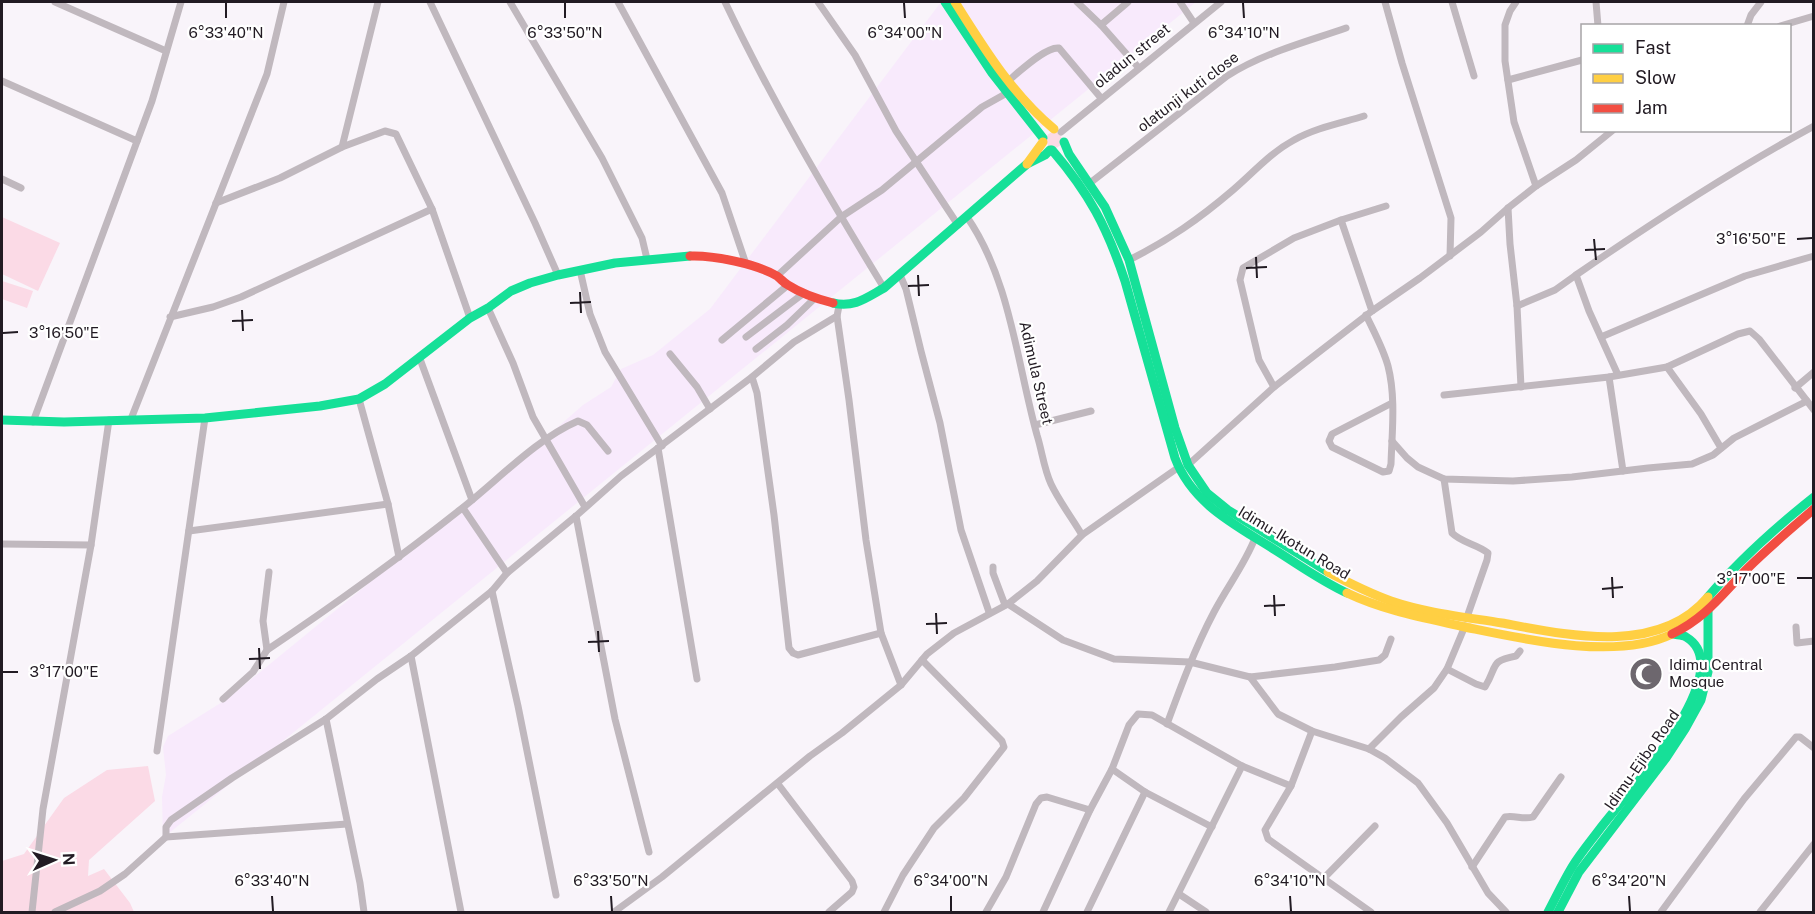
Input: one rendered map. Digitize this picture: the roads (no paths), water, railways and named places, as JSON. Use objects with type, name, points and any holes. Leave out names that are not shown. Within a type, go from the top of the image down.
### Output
[{"type":"main road","points":[[945,2],[1007,93],[1051,150]]},
{"type":"main road","points":[[954,2],[1008,81],[1024,101],[1058,130],[1064,142],[1059,149],[1051,150],[1027,164]]},
{"type":"main road","points":[[2,420],[33,422],[204,418],[320,406],[359,399],[386,384],[470,318],[511,291],[558,275],[647,259],[697,256],[746,264],[777,276],[788,285],[838,311],[884,288],[900,275],[1027,164],[1048,130],[1058,130]]},
{"type":"main road","name":"Idimu-Ikotun Road","points":[[1064,142],[1069,154],[1109,215],[1129,260],[1184,466],[1207,493],[1228,510],[1324,570],[1355,586],[1391,601],[1527,638],[1596,647],[1624,646],[1673,634],[1690,625],[1708,610],[1776,540],[1813,511]]},
{"type":"main road","name":"Idimu-Ikotun Road","points":[[1051,150],[1062,161],[1096,210],[1119,260],[1149,372],[1184,466],[1201,499],[1223,518],[1352,596],[1403,614],[1562,634],[1595,637],[1650,632],[1678,623],[1702,605],[1732,569],[1814,496]]},
{"type":"main road","name":"Idimu-Ejibo Road","points":[[1558,912],[1579,872],[1666,758],[1701,700],[1708,672],[1708,610]]},
{"type":"main road","name":"Idimu-Ejibo Road","points":[[1548,912],[1572,867],[1600,828],[1661,753],[1693,699],[1701,670],[1698,649],[1686,637],[1673,634]]},
{"type":"street","points":[[55,2],[166,51]]},
{"type":"street","points":[[33,422],[152,102],[180,2]]},
{"type":"street","points":[[131,419],[267,74],[284,2]]},
{"type":"street","points":[[342,147],[378,2]]},
{"type":"street","points":[[430,2],[558,275]]},
{"type":"street","points":[[510,2],[602,158],[642,238],[647,259]]},
{"type":"street","points":[[618,2],[722,193],[746,264]]},
{"type":"street","points":[[725,2],[786,122],[884,288]]},
{"type":"street","points":[[818,2],[855,55],[886,114],[958,225]]},
{"type":"street","points":[[1077,2],[1138,67]]},
{"type":"street","points":[[1101,25],[1128,2]]},
{"type":"street","points":[[1180,2],[1194,23]]},
{"type":"street","name":"oladun street","points":[[1058,130],[1221,2]]},
{"type":"street","points":[[1385,2],[1451,218],[1450,256]]},
{"type":"street","points":[[1452,2],[1474,76]]},
{"type":"street","points":[[1516,2],[1505,25],[1505,62],[1514,122],[1536,186]]},
{"type":"street","points":[[1596,2],[1598,24]]},
{"type":"street","points":[[1748,24],[1751,15],[1761,2]]},
{"type":"street","points":[[1787,24],[1814,16]]},
{"type":"street","name":"olatunji kuti close","points":[[1090,183],[1227,76],[1257,59],[1346,28]]},
{"type":"street","points":[[1008,81],[1056,47],[1101,98]]},
{"type":"street","points":[[1508,80],[1581,60]]},
{"type":"street","points":[[2,81],[137,141]]},
{"type":"street","points":[[777,276],[841,217],[882,190],[982,107],[1007,93]]},
{"type":"street","points":[[1129,260],[1191,224],[1245,180],[1269,157],[1294,140],[1364,116]]},
{"type":"street","points":[[1517,306],[1555,290],[1672,210],[1814,126]]},
{"type":"street","points":[[216,203],[280,178],[342,147],[385,131],[396,134],[432,209],[470,318]]},
{"type":"street","points":[[614,912],[662,877],[901,685],[927,654],[954,633],[1007,604],[1037,581],[1082,535],[1184,466],[1274,387],[1369,313],[1450,256],[1536,186],[1576,160],[1611,132]]},
{"type":"street","points":[[2,179],[21,188]]},
{"type":"street","points":[[1274,387],[1259,360],[1240,280],[1243,268],[1294,238],[1386,206]]},
{"type":"street","points":[[1508,208],[1517,306],[1521,387]]},
{"type":"street","points":[[170,317],[213,307],[241,297],[432,209]]},
{"type":"street","name":"Adimula Street","points":[[967,217],[981,236],[992,262],[1009,318],[1051,483],[1082,535]]},
{"type":"street","points":[[1341,220],[1388,367],[1392,403],[1389,471],[1383,472],[1332,447],[1329,441],[1332,434],[1392,403]]},
{"type":"street","points":[[1601,337],[1745,276],[1814,256]]},
{"type":"street","points":[[580,270],[590,314],[605,352],[660,447],[697,679]]},
{"type":"street","points":[[900,275],[906,289],[940,423],[961,530],[989,612]]},
{"type":"street","points":[[1576,275],[1618,375]]},
{"type":"street","points":[[722,340],[788,285]]},
{"type":"street","points":[[746,337],[804,293]]},
{"type":"street","points":[[756,349],[815,298]]},
{"type":"street","points":[[488,308],[513,363],[533,417],[585,507]]},
{"type":"street","points":[[166,837],[166,827],[171,820],[232,778],[326,719],[411,656],[492,591],[507,573],[621,476],[752,378],[794,342],[838,311],[866,540],[881,633],[901,685]]},
{"type":"street","points":[[1444,395],[1608,377],[1667,367],[1749,331],[1759,339],[1814,410]]},
{"type":"street","points":[[670,354],[697,387],[711,409]]},
{"type":"street","points":[[420,359],[472,500]]},
{"type":"street","points":[[1667,367],[1701,414],[1721,448]]},
{"type":"street","points":[[1795,388],[1814,372]]},
{"type":"street","points":[[1608,377],[1623,471]]},
{"type":"street","points":[[752,378],[757,393],[768,470],[789,648],[798,655],[881,633]]},
{"type":"street","points":[[359,399],[388,504],[399,557]]},
{"type":"street","points":[[1392,441],[1418,467],[1444,479],[1513,481],[1572,477],[1692,465],[1713,455],[1734,438],[1807,401]]},
{"type":"street","points":[[1035,425],[1091,411]]},
{"type":"street","points":[[157,751],[204,418]]},
{"type":"street","points":[[32,912],[44,808],[91,545],[109,420]]},
{"type":"street","points":[[223,699],[253,672],[267,650],[336,604],[399,557],[545,440],[578,421],[587,425],[608,451]]},
{"type":"street","points":[[1369,749],[1434,688],[1447,669],[1487,560],[1488,553],[1483,549],[1457,539],[1452,533],[1444,479]]},
{"type":"street","points":[[189,531],[388,504]]},
{"type":"street","points":[[463,508],[507,573]]},
{"type":"street","points":[[576,516],[615,719],[649,852]]},
{"type":"street","points":[[1167,724],[1190,662],[1214,611],[1255,538]]},
{"type":"street","points":[[2,547],[91,545]]},
{"type":"street","points":[[993,567],[993,573],[1007,604],[1063,640],[1114,659],[1190,662],[1250,677],[1379,660],[1385,655],[1391,639]]},
{"type":"street","points":[[267,650],[263,621],[269,572]]},
{"type":"street","points":[[492,591],[556,895]]},
{"type":"street","points":[[1796,627],[1797,643],[1814,641]]},
{"type":"street","points":[[1447,669],[1485,687],[1497,662],[1502,658],[1516,656],[1520,651]]},
{"type":"street","points":[[411,656],[461,912]]},
{"type":"street","points":[[884,912],[903,875],[934,828],[964,798],[1004,747],[1002,741],[922,660]]},
{"type":"street","points":[[1250,677],[1278,714],[1312,731],[1369,749],[1418,783],[1447,823],[1488,893],[1506,912]]},
{"type":"street","points":[[1043,912],[1090,810],[1112,769],[1129,725],[1138,714],[1152,715],[1242,766],[1291,786]]},
{"type":"street","points":[[326,719],[346,824],[360,882],[364,912]]},
{"type":"street","points":[[1312,731],[1291,786],[1265,830],[1266,835],[1268,839],[1371,912]]},
{"type":"street","points":[[1661,912],[1744,799],[1796,737],[1800,737],[1814,748]]},
{"type":"street","points":[[1169,912],[1242,766]]},
{"type":"street","points":[[1112,769],[1145,792],[1212,827]]},
{"type":"street","points":[[1472,867],[1505,817],[1526,819],[1533,817],[1562,777]]},
{"type":"street","points":[[778,784],[852,881],[854,887],[852,892],[829,912]]},
{"type":"street","points":[[1087,912],[1145,792]]},
{"type":"street","points":[[986,912],[1006,877],[1036,804],[1041,798],[1047,797],[1090,810]]},
{"type":"street","points":[[55,912],[100,891],[125,874],[166,837],[346,824]]},
{"type":"street","points":[[1324,878],[1375,826]]},
{"type":"street","points":[[1760,912],[1814,844]]},
{"type":"street","points":[[1179,894],[1206,912]]},
{"type":"place","name":"Idimu Central Mosque","points":[[1646,674]]}]
